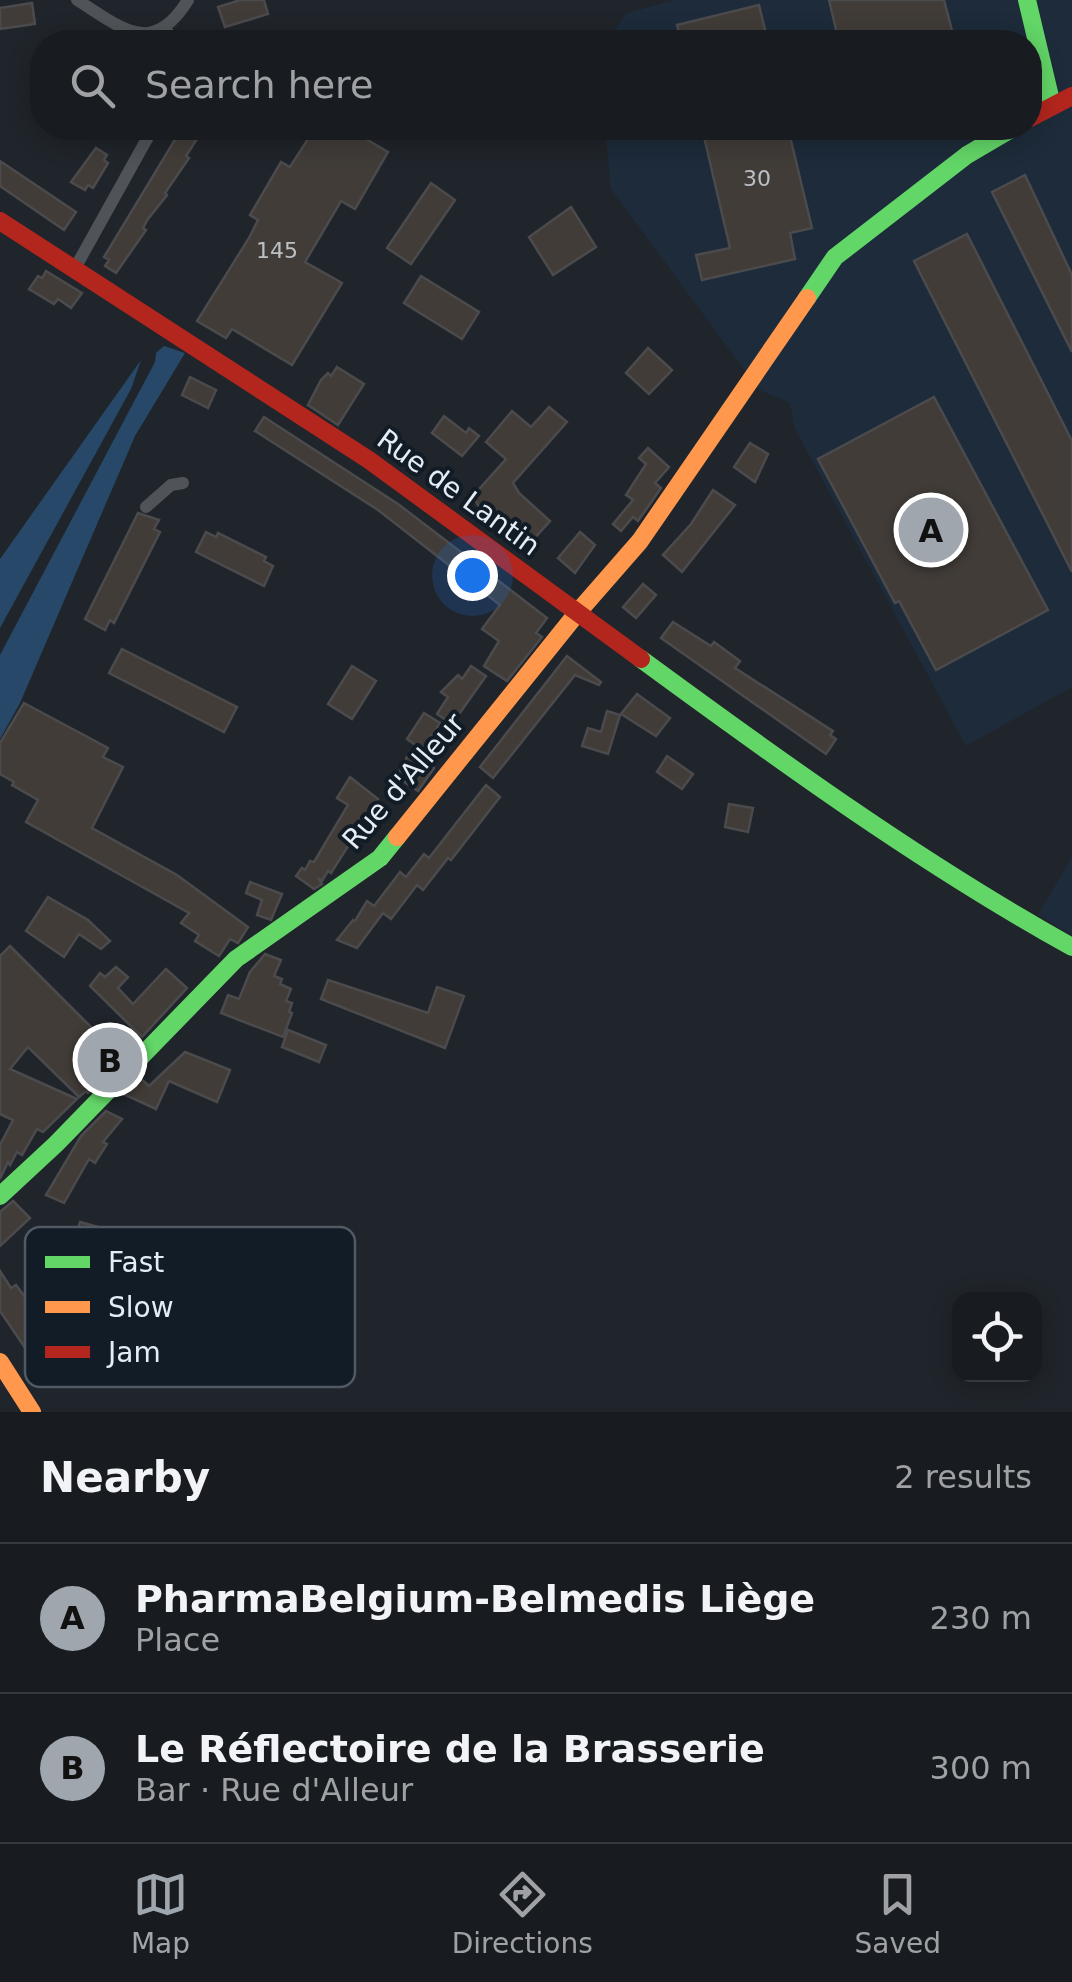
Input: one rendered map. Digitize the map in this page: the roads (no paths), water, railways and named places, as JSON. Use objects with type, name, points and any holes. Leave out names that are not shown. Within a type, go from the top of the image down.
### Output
[{"type":"street","points":[[77,0],[125,30]]},
{"type":"street","points":[[159,30],[177,18],[188,0]]},
{"type":"street","points":[[1027,0],[1034,30]]},
{"type":"street","points":[[1042,62],[1052,104]]},
{"type":"street","points":[[1042,110],[1072,96]]},
{"type":"street","points":[[74,270],[146,140]]},
{"type":"street","name":"Rue d'Alleur","points":[[0,1196],[236,959],[380,858],[640,541],[835,257],[967,155],[993,140]]},
{"type":"street","name":"Rue de Lantin","points":[[0,221],[332,434],[874,825],[1072,947]]},
{"type":"street","points":[[146,507],[171,485],[183,483]]},
{"type":"street","points":[[0,1362],[32,1412]]},
{"type":"place","name":"PharmaBelgium-Belmedis Liège","points":[[931,530]]},
{"type":"place","name":"Le Réflectoire de la Brasserie","points":[[110,1060]]}]
